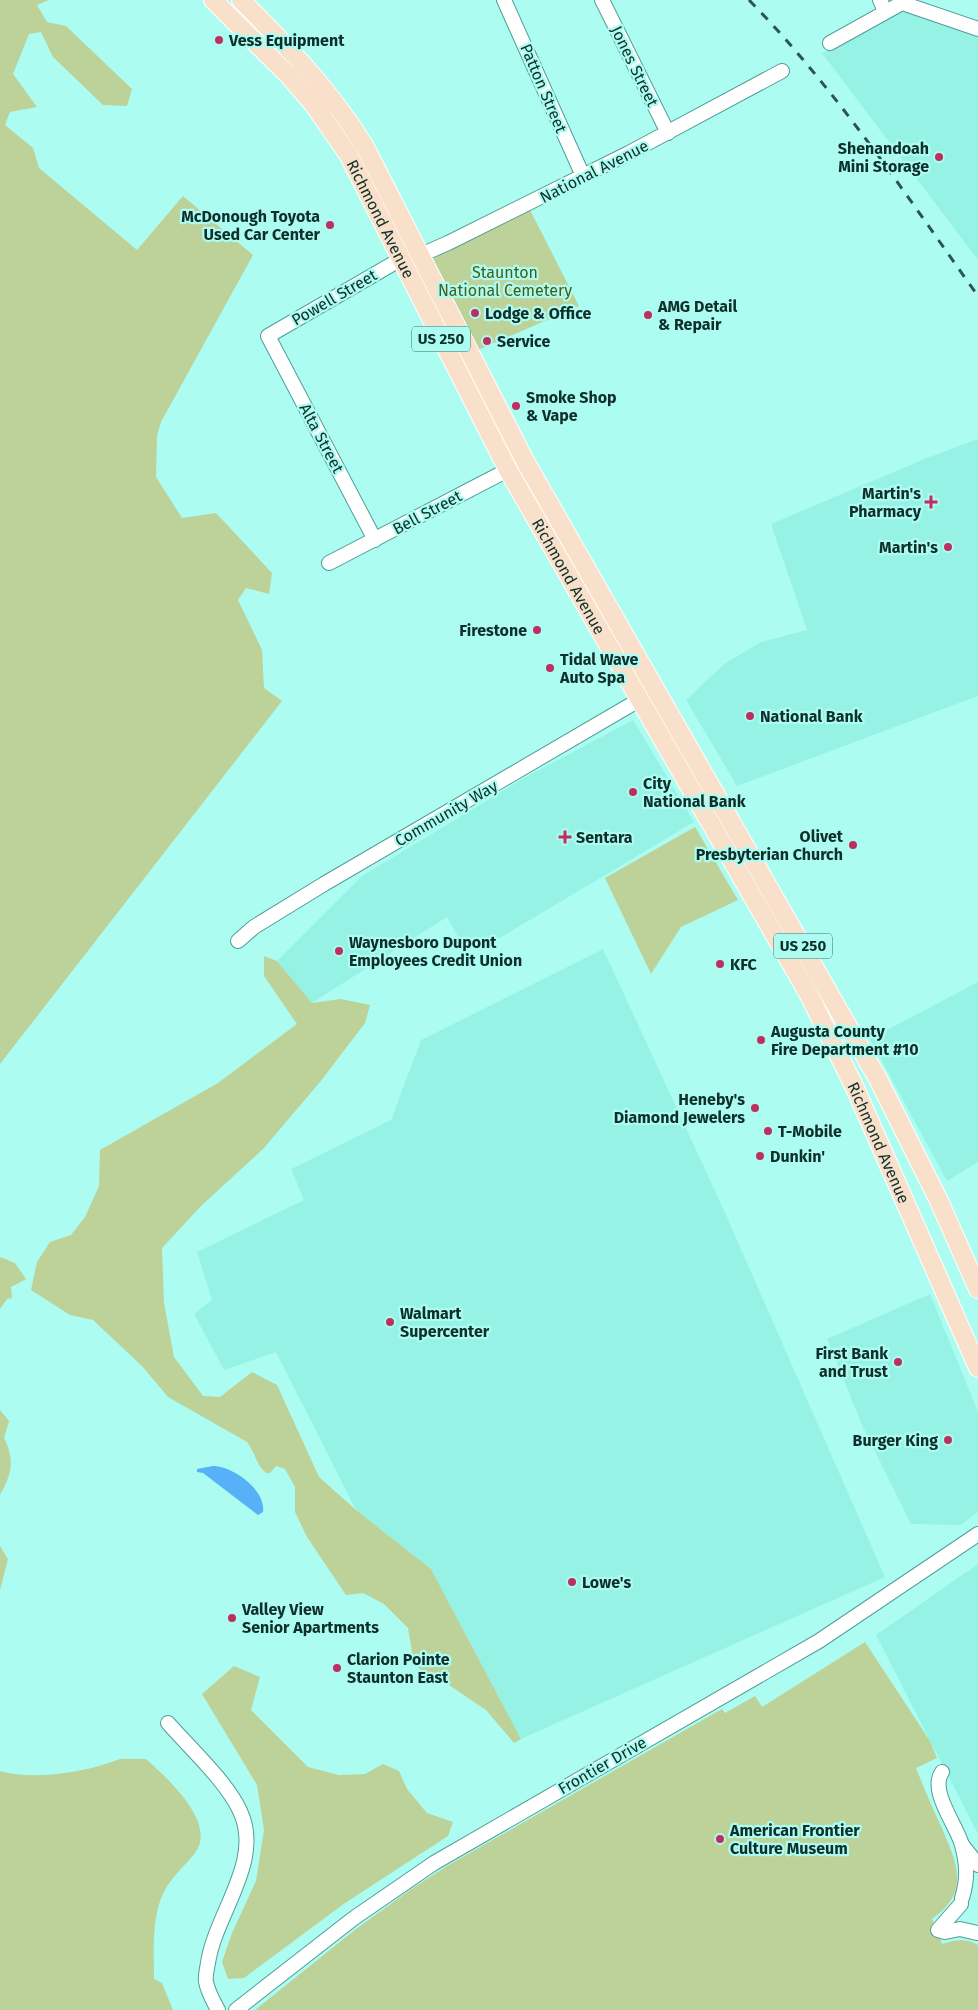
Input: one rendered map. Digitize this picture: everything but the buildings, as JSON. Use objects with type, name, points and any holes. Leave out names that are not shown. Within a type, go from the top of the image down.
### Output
[{"type":"main road","name":"Richmond Avenue","points":[[213,0],[290,77],[333,131],[348,154],[508,470],[808,993],[855,1088],[978,1368]]},
{"type":"main road","name":"Richmond Avenue","points":[[241,0],[309,69],[345,114],[365,147],[525,461],[870,1065],[934,1192],[978,1289]]},
{"type":"street","name":"Patton Street","points":[[504,0],[583,176]]},
{"type":"street","name":"Jones Street","points":[[602,0],[668,133]]},
{"type":"street","points":[[830,43],[882,6],[902,3],[978,29]]},
{"type":"street","name":"National Avenue","points":[[401,259],[421,256],[668,133],[782,71]]},
{"type":"street","name":"Powell Street","points":[[268,336],[401,259]]},
{"type":"street","name":"Alta Street","points":[[268,336],[375,540]]},
{"type":"street","name":"Bell Street","points":[[329,563],[525,461]]},
{"type":"street","name":"Community Way","points":[[238,941],[254,927],[324,884],[639,700],[659,696]]},
{"type":"street","name":"Frontier Drive","points":[[236,2010],[348,1923],[434,1863],[819,1641],[978,1534]]},
{"type":"street","points":[[168,1723],[231,1795],[241,1812],[245,1828],[246,1848],[241,1870],[213,1939],[209,1954],[206,1981],[218,2010]]},
{"type":"street","points":[[942,1772],[938,1780],[938,1790],[961,1843],[967,1874],[961,1901],[964,1922],[977,1934]]},
{"type":"street","points":[[961,1843],[978,1865]]},
{"type":"street","points":[[977,1934],[960,1929],[945,1932],[938,1930],[969,1888],[978,1882]]},
{"type":"shaded area","name":"Shenandoah Mini Storage","points":[[902,4],[978,31],[978,260],[822,53]]},
{"type":"shaded area","points":[[978,439],[978,696],[737,786],[686,700],[724,664],[761,642],[807,630],[771,524],[927,458]]},
{"type":"shaded area","points":[[633,720],[694,822],[493,942],[466,951],[447,917],[312,1003],[277,961],[362,876],[524,778]]},
{"type":"shaded area","points":[[603,949],[722,1206],[885,1577],[521,1739],[431,1569],[356,1510],[276,1352],[224,1370],[194,1314],[212,1300],[197,1252],[304,1200],[291,1169],[391,1120],[421,1040]]},
{"type":"shaded area","points":[[978,982],[978,1162],[947,1181],[870,1039]]},
{"type":"shaded area","points":[[930,1294],[978,1412],[978,1512],[961,1525],[911,1524],[863,1427],[827,1339]]},
{"type":"shaded area","points":[[213,1466],[238,1474],[254,1487],[262,1503],[263,1512],[258,1515],[203,1473],[197,1472],[197,1469]]},
{"type":"shaded area","points":[[978,1564],[978,1834],[876,1635]]},
{"type":"green space","points":[[0,0],[49,0],[37,5],[47,22],[66,26],[132,89],[127,106],[103,105],[53,57],[41,32],[29,34],[13,74],[37,107],[10,112],[5,125],[33,148],[39,168],[137,250],[183,196],[253,255],[161,422],[157,436],[156,477],[182,518],[216,513],[272,573],[269,594],[246,588],[238,600],[262,650],[264,688],[282,701],[0,1064]]},
{"type":"green space","name":"Staunton National Cemetery","points":[[529,208],[579,306],[478,350],[433,259]]},
{"type":"green space","points":[[695,827],[738,900],[681,927],[651,974],[605,878]]},
{"type":"green space","points":[[264,956],[277,961],[312,1003],[341,999],[370,1005],[365,1023],[320,1082],[263,1149],[202,1205],[162,1248],[164,1303],[174,1357],[203,1396],[220,1397],[252,1372],[277,1385],[319,1477],[356,1510],[431,1569],[521,1739],[514,1743],[486,1710],[443,1681],[421,1671],[413,1658],[408,1628],[384,1604],[363,1593],[346,1595],[307,1537],[295,1512],[295,1487],[285,1469],[276,1466],[270,1473],[266,1473],[247,1442],[168,1397],[142,1366],[93,1320],[70,1315],[31,1290],[37,1262],[50,1242],[71,1235],[85,1217],[99,1186],[100,1150],[218,1083],[297,1024],[264,976]]},
{"type":"green space","points":[[0,1257],[15,1263],[26,1279],[11,1287],[12,1298],[7,1299],[0,1309]]},
{"type":"green space","points":[[0,1410],[9,1421],[4,1438],[10,1453],[11,1467],[0,1495]]},
{"type":"green space","points":[[0,1546],[8,1559],[0,1590]]},
{"type":"green space","name":"American Frontier Culture Museum","points":[[865,1642],[930,1741],[937,1758],[916,1768],[952,1852],[957,1876],[952,1898],[932,1919],[942,1944],[960,1940],[978,1945],[978,2010],[255,2010],[356,1929],[447,1866],[722,1709],[725,1713],[755,1696],[762,1707]]},
{"type":"green space","points":[[234,1666],[260,1677],[251,1710],[308,1767],[339,1775],[365,1774],[383,1764],[399,1771],[407,1789],[427,1813],[453,1822],[448,1836],[345,1903],[244,1978],[228,1979],[222,1962],[232,1933],[256,1881],[264,1830],[257,1785],[202,1694]]},
{"type":"green space","points":[[120,1759],[146,1759],[187,1802],[200,1828],[200,1841],[195,1853],[174,1876],[167,1887],[160,1902],[155,1923],[154,1979],[162,1983],[173,2010],[0,2010],[0,1771],[28,1775],[60,1774],[92,1768]]},
{"type":"railway","points":[[749,0],[781,34],[841,106],[897,181],[978,296]]},
{"type":"place","name":"Vess Equipment","points":[[219,40]]},
{"type":"place","name":"Shenandoah Mini Storage","points":[[939,157]]},
{"type":"place","name":"McDonough Toyota Used Car Center","points":[[330,225]]},
{"type":"place","name":"Lodge & Office","points":[[475,313]]},
{"type":"place","name":"AMG Detail & Repair","points":[[648,315]]},
{"type":"place","name":"Service","points":[[487,341]]},
{"type":"place","name":"Smoke Shop & Vape","points":[[516,406]]},
{"type":"place","name":"Martin's Pharmacy","points":[[931,502]]},
{"type":"place","name":"Martin's","points":[[948,547]]},
{"type":"place","name":"Firestone","points":[[537,630]]},
{"type":"place","name":"Tidal Wave Auto Spa","points":[[550,668]]},
{"type":"place","name":"National Bank","points":[[750,716]]},
{"type":"place","name":"City National Bank","points":[[633,792]]},
{"type":"place","name":"Sentara","points":[[565,837]]},
{"type":"place","name":"Olivet Presbyterian Church","points":[[853,845]]},
{"type":"place","name":"Waynesboro Dupont Employees Credit Union","points":[[339,951]]},
{"type":"place","name":"KFC","points":[[720,964]]},
{"type":"place","name":"Augusta County Fire Department #10","points":[[761,1040]]},
{"type":"place","name":"Heneby's Diamond Jewelers","points":[[755,1108]]},
{"type":"place","name":"T-Mobile","points":[[768,1131]]},
{"type":"place","name":"Dunkin'","points":[[760,1156]]},
{"type":"place","name":"Walmart Supercenter","points":[[390,1322]]},
{"type":"place","name":"First Bank and Trust","points":[[898,1362]]},
{"type":"place","name":"Burger King","points":[[948,1440]]},
{"type":"place","name":"Lowe's","points":[[572,1582]]},
{"type":"place","name":"Valley View Senior Apartments","points":[[232,1618]]},
{"type":"place","name":"Clarion Pointe Staunton East","points":[[337,1668]]},
{"type":"place","name":"American Frontier Culture Museum","points":[[720,1839]]}]
